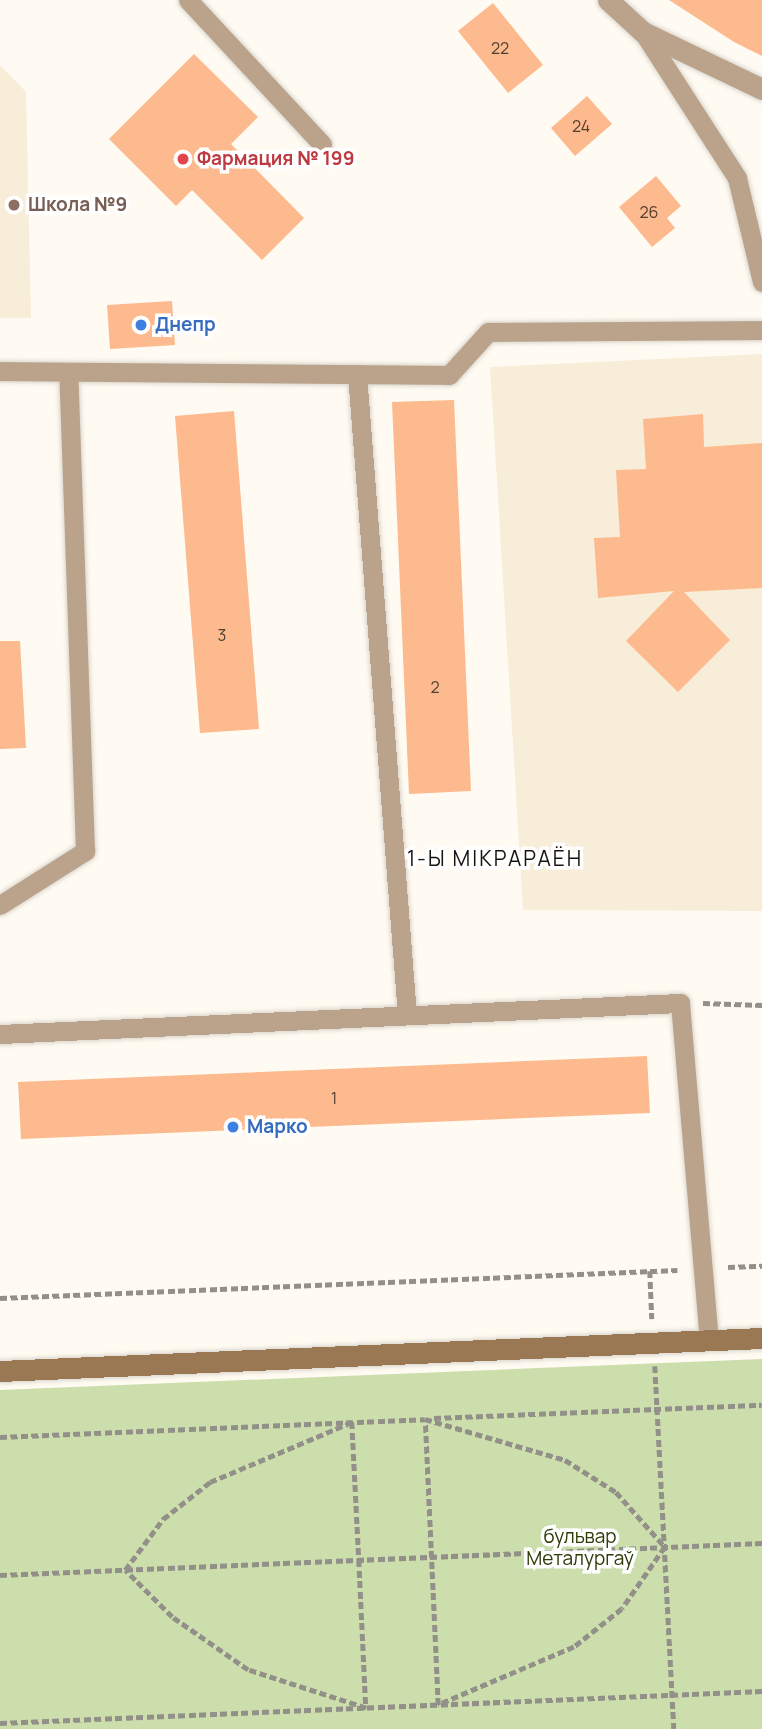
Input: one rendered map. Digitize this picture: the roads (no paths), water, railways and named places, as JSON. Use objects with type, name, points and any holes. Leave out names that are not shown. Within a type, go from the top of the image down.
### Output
[{"type":"main road","points":[[0,1371],[762,1338]]},
{"type":"street","points":[[608,0],[643,32],[762,89]]},
{"type":"lane","points":[[188,0],[323,144]]},
{"type":"lane","points":[[643,32],[737,178],[762,282]]},
{"type":"lane","points":[[0,371],[449,375],[488,332],[762,330]]},
{"type":"lane","points":[[0,905],[85,851],[68,372]]},
{"type":"lane","points":[[357,374],[407,1015]]},
{"type":"lane","points":[[0,1034],[680,1003],[709,1341]]},
{"type":"place","name":"Фармация № 199","points":[[183,159]]},
{"type":"place","name":"Школа №9","points":[[14,205]]},
{"type":"place","name":"Днепр","points":[[141,325]]},
{"type":"place","name":"Марко","points":[[233,1127]]},
{"type":"district","name":"1-Ы МІКРАРАЁН","points":[[495,858]]},
{"type":"park label","name":"бульвар Металургаў","points":[[580,1548]]}]
